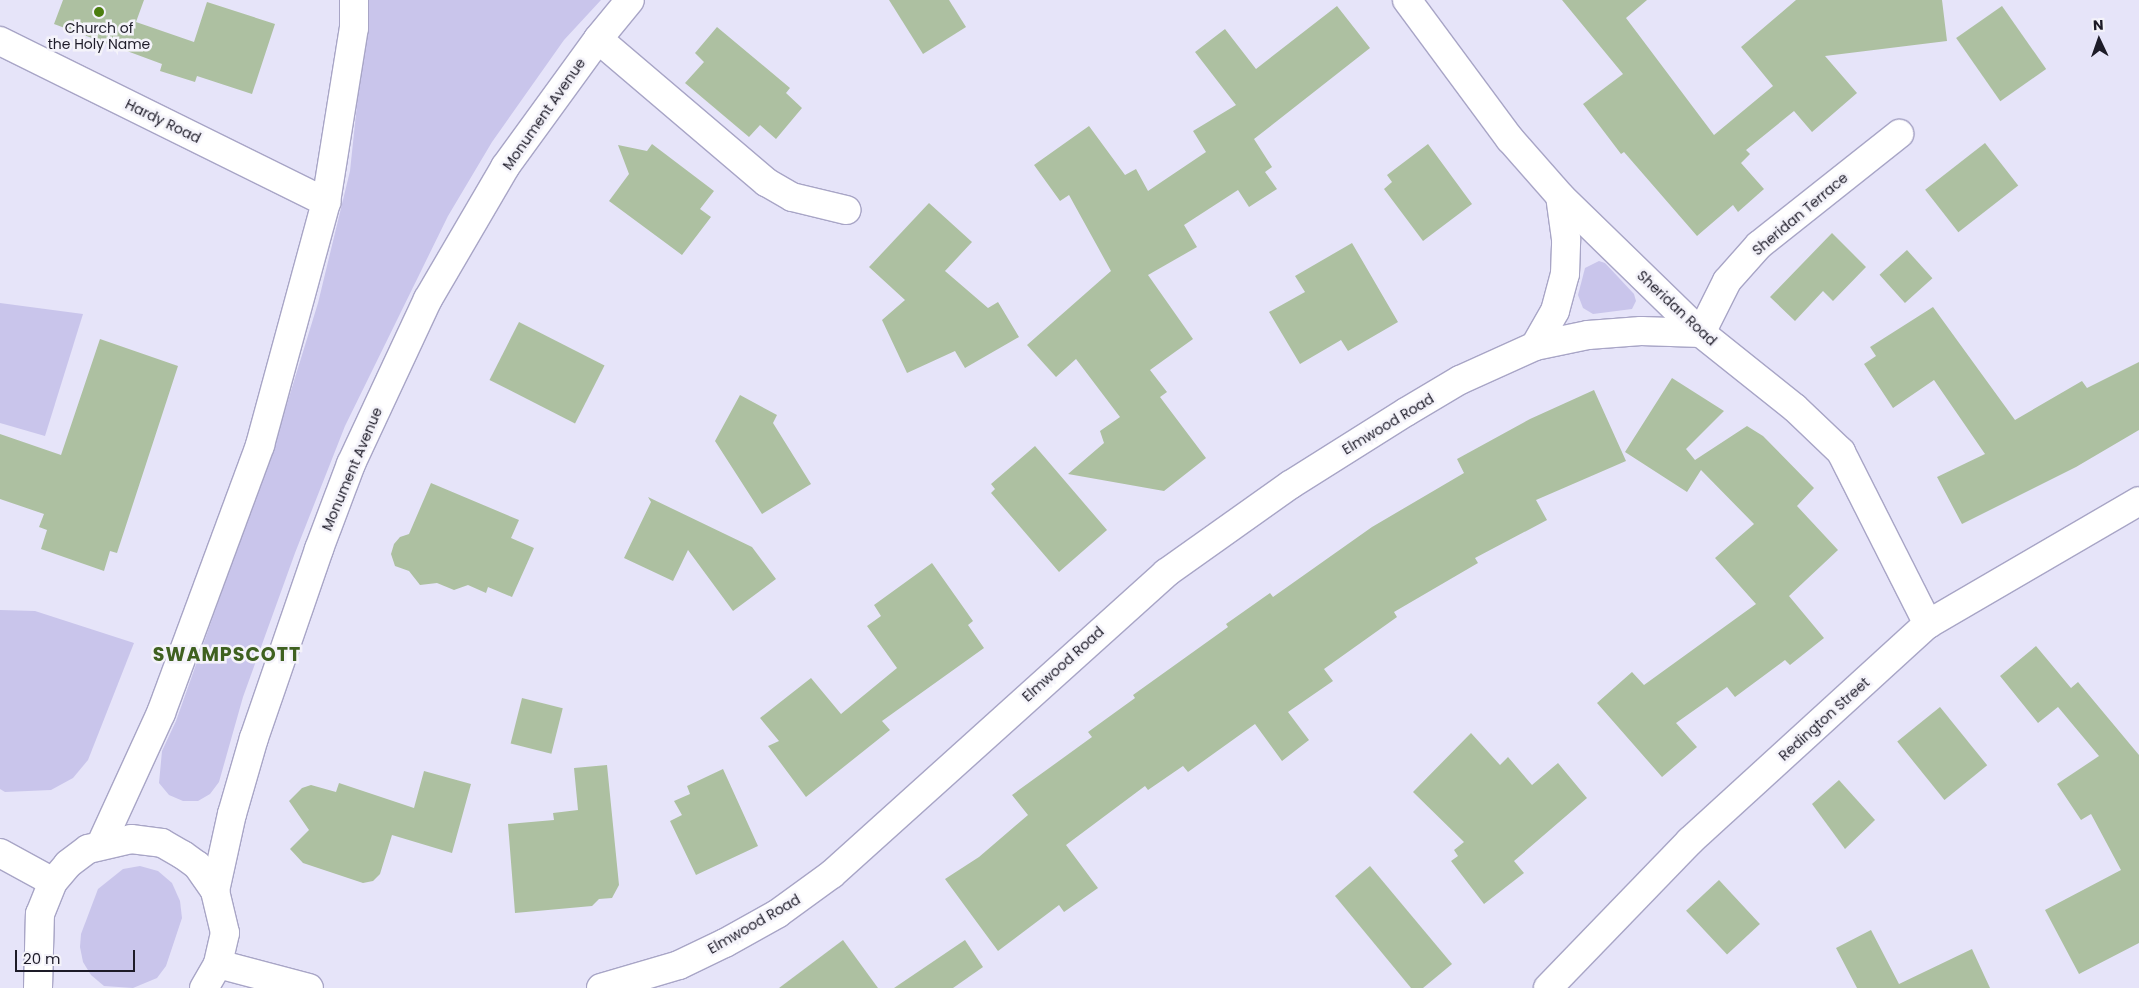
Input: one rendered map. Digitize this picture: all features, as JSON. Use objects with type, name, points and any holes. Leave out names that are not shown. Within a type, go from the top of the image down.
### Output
[{"type":"street","points":[[101,844],[161,713],[230,533],[284,364],[326,202],[354,28],[354,0]]},
{"type":"street","name":"Monument Avenue","points":[[204,988],[218,964],[224,933],[215,890],[232,814],[257,728],[351,464],[428,299],[506,168],[598,39],[630,0]]},
{"type":"street","name":"Sheridan Road","points":[[1407,0],[1510,139],[1560,196],[1701,333],[1795,408],[1841,452],[1928,624]]},
{"type":"street","points":[[598,39],[766,182],[792,197],[846,210]]},
{"type":"street","name":"Hardy Road","points":[[0,41],[326,202]]},
{"type":"street","name":"Sheridan Terrace","points":[[1701,333],[1727,281],[1759,245],[1898,134]]},
{"type":"street","points":[[1535,346],[1555,311],[1565,274],[1566,239],[1560,196]]},
{"type":"street","name":"Elmwood Road","points":[[602,988],[679,965],[777,914],[832,874],[1116,616],[1223,530],[1406,412],[1460,380],[1535,346],[1588,335],[1701,333]]},
{"type":"street","name":"Redington Street","points":[[1548,988],[1690,841],[1928,624],[2139,501]]},
{"type":"street","points":[[38,988],[40,914],[53,882],[68,864],[101,844],[131,839],[162,843],[197,866],[215,890]]},
{"type":"street","points":[[0,853],[53,882]]},
{"type":"street","points":[[40,948],[58,988]]},
{"type":"street","points":[[218,964],[309,988]]},
{"type":"shaded area","points":[[368,0],[601,0],[564,40],[492,142],[448,216],[345,426],[295,553],[243,697],[219,782],[210,794],[198,801],[183,801],[169,795],[159,783],[162,751],[176,721],[278,433],[318,303],[350,171]]},
{"type":"shaded area","points":[[1599,261],[1605,263],[1634,294],[1636,301],[1632,309],[1593,314],[1583,308],[1578,295],[1585,268]]},
{"type":"shaded area","points":[[0,303],[83,314],[45,436],[0,423]]},
{"type":"shaded area","points":[[0,610],[35,611],[134,643],[88,760],[73,778],[51,790],[5,792],[0,789]]},
{"type":"shaded area","points":[[140,866],[158,871],[172,883],[180,901],[182,918],[166,966],[157,978],[133,988],[104,986],[91,975],[83,962],[80,947],[81,934],[98,889],[123,869]]},
{"type":"building","points":[[63,0],[144,0],[136,22],[194,42],[207,2],[275,24],[252,94],[197,76],[195,82],[160,71],[162,64],[54,24]]},
{"type":"building","points":[[889,0],[949,0],[966,27],[923,54]]},
{"type":"building","points":[[1562,0],[1647,0],[1626,18],[1714,135],[1773,86],[1741,47],[1796,0],[1942,0],[1947,41],[1825,56],[1857,93],[1812,132],[1794,111],[1746,150],[1750,154],[1741,163],[1764,189],[1738,212],[1733,205],[1697,236],[1624,152],[1621,154],[1583,104],[1623,74]]},
{"type":"building","points":[[1337,6],[1370,48],[1254,139],[1272,167],[1265,172],[1277,189],[1249,207],[1238,190],[1184,225],[1197,247],[1148,275],[1193,339],[1150,370],[1167,392],[1160,397],[1206,458],[1164,491],[1068,474],[1104,443],[1100,431],[1120,417],[1076,359],[1056,377],[1027,345],[1111,271],[1069,195],[1060,201],[1034,165],[1089,126],[1125,175],[1136,169],[1148,191],[1206,152],[1193,131],[1236,105],[1195,52],[1225,29],[1256,69]]},
{"type":"building","points":[[2002,6],[2046,69],[2000,101],[1956,38]]},
{"type":"building","points":[[717,27],[790,88],[786,93],[802,108],[776,139],[760,125],[749,137],[685,83],[704,62],[695,53]]},
{"type":"building","points":[[1985,143],[2018,186],[1958,232],[1925,190]]},
{"type":"building","points":[[652,144],[714,191],[700,209],[711,217],[682,255],[609,201],[629,174],[618,145],[647,151]]},
{"type":"building","points":[[1428,144],[1472,204],[1423,241],[1384,189],[1392,182],[1387,175]]},
{"type":"building","points":[[929,203],[972,242],[945,271],[988,308],[998,302],[1019,337],[965,368],[955,351],[907,373],[882,320],[905,300],[869,267]]},
{"type":"building","points":[[1832,233],[1866,267],[1833,301],[1823,291],[1795,321],[1770,297]]},
{"type":"building","points":[[1352,243],[1398,322],[1348,351],[1341,340],[1300,364],[1269,312],[1305,292],[1295,276]]},
{"type":"building","points":[[1907,250],[1932,278],[1905,303],[1880,275]]},
{"type":"building","points":[[1933,307],[2015,420],[2082,381],[2087,388],[2139,362],[2139,430],[2076,467],[1962,524],[1937,477],[1985,454],[1934,380],[1893,408],[1864,364],[1876,356],[1870,347]]},
{"type":"building","points":[[519,322],[605,366],[575,423],[489,380]]},
{"type":"building","points":[[100,339],[178,366],[117,553],[110,551],[104,571],[41,549],[47,530],[39,527],[44,514],[0,499],[0,434],[61,455]]},
{"type":"building","points":[[1672,378],[1724,411],[1686,449],[1695,460],[1747,426],[1763,436],[1814,488],[1797,506],[1838,550],[1789,596],[1824,638],[1790,665],[1785,660],[1735,697],[1727,687],[1676,723],[1697,747],[1662,777],[1597,703],[1632,672],[1644,685],[1756,604],[1715,558],[1754,524],[1701,470],[1687,492],[1625,452]]},
{"type":"building","points":[[1594,390],[1626,461],[1536,500],[1547,520],[1475,558],[1478,563],[1394,612],[1397,617],[1324,669],[1333,681],[1288,712],[1309,740],[1282,761],[1255,724],[1188,772],[1183,766],[1148,790],[1145,786],[1066,845],[1098,888],[1064,912],[1059,905],[998,951],[945,879],[979,857],[1028,815],[1012,795],[1092,737],[1088,732],[1135,698],[1133,695],[1228,627],[1226,624],[1270,593],[1273,597],[1372,527],[1464,473],[1457,459],[1530,419]]},
{"type":"building","points":[[740,395],[777,415],[773,423],[811,484],[762,514],[715,441]]},
{"type":"building","points":[[1035,446],[1107,530],[1059,572],[991,493],[995,489],[991,484]]},
{"type":"building","points":[[431,483],[519,520],[511,538],[534,548],[512,597],[488,587],[486,593],[468,585],[454,590],[437,583],[420,585],[409,571],[395,566],[391,554],[394,544],[400,537],[409,534]]},
{"type":"building","points":[[648,497],[752,547],[776,579],[733,611],[688,550],[673,581],[624,558],[651,502]]},
{"type":"building","points":[[932,563],[973,621],[968,625],[984,648],[882,721],[890,730],[806,797],[768,746],[779,741],[760,718],[811,678],[841,714],[897,668],[867,626],[881,616],[874,605]]},
{"type":"building","points":[[2036,646],[2071,688],[2078,682],[2139,755],[2139,943],[2079,974],[2045,910],[2121,870],[2091,814],[2081,820],[2057,784],[2099,756],[2058,707],[2038,723],[2000,676]]},
{"type":"building","points":[[522,698],[563,708],[551,754],[511,744]]},
{"type":"building","points":[[1940,707],[1987,765],[1944,800],[1897,742]]},
{"type":"building","points":[[1471,733],[1500,765],[1508,757],[1532,785],[1558,763],[1587,798],[1514,861],[1524,873],[1484,904],[1451,861],[1458,856],[1454,850],[1464,842],[1413,792]]},
{"type":"building","points":[[607,765],[619,885],[612,898],[599,899],[592,906],[515,913],[508,824],[554,820],[553,813],[578,810],[574,768]]},
{"type":"building","points":[[723,769],[758,846],[696,875],[670,821],[682,815],[674,801],[690,794],[687,786]]},
{"type":"building","points":[[424,771],[471,784],[452,853],[392,835],[380,874],[373,881],[363,883],[303,863],[290,849],[309,830],[289,801],[302,788],[311,785],[336,792],[339,783],[414,808]]},
{"type":"building","points":[[1839,780],[1875,820],[1845,849],[1812,804]]},
{"type":"building","points":[[1370,866],[1452,964],[1423,988],[1411,988],[1335,896]]},
{"type":"building","points":[[1719,880],[1760,924],[1727,955],[1686,911]]},
{"type":"building","points":[[1871,930],[1899,984],[1972,949],[1990,988],[1857,988],[1836,948]]},
{"type":"building","points":[[843,940],[878,988],[779,988]]},
{"type":"building","points":[[965,940],[983,967],[953,988],[894,988]]},
{"type":"place","name":"Church of the Holy Name","points":[[99,12]]},
{"type":"district","name":"SWAMPSCOTT","points":[[227,655]]}]
